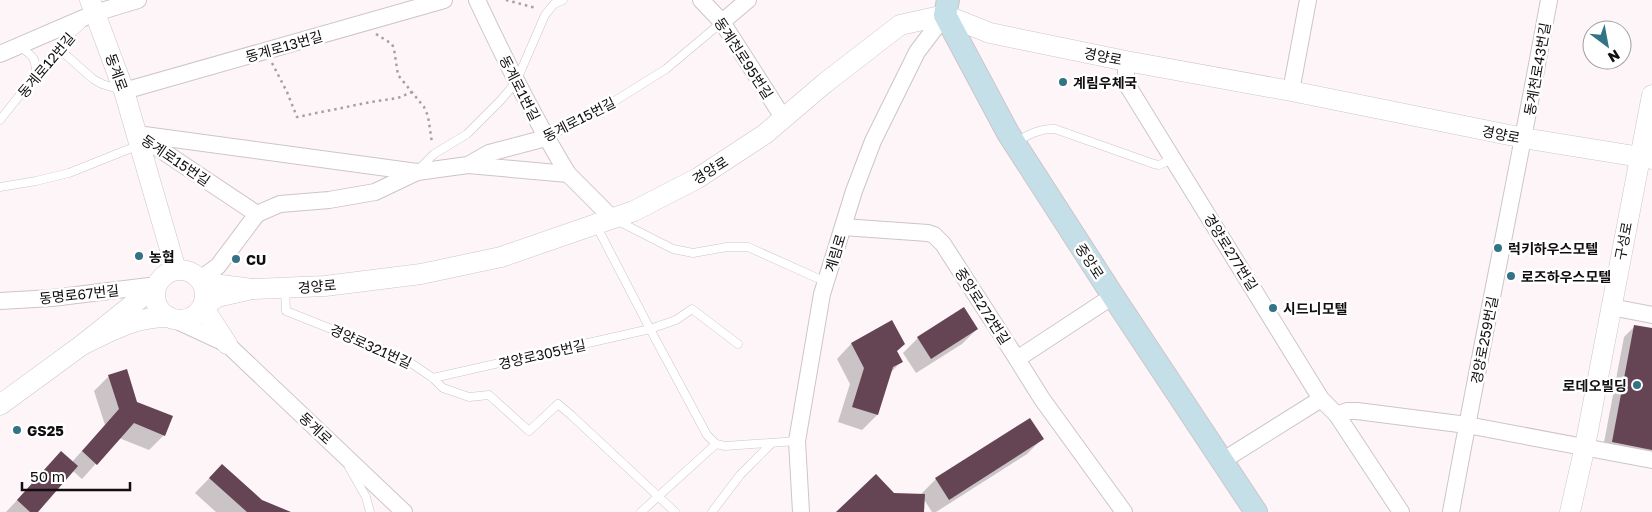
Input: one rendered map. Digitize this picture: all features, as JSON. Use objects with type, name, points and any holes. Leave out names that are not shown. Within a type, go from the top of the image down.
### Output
[{"type":"main road","name":"중앙로","points":[[946,8],[993,107],[1014,142],[1256,512]]},
{"type":"street","points":[[0,54],[92,6],[138,0]]},
{"type":"street","name":"동계로13번길","points":[[124,91],[444,0]]},
{"type":"street","name":"동계로1번길","points":[[477,0],[516,82],[546,138],[568,174],[605,222]]},
{"type":"street","name":"동계천로95번길","points":[[701,0],[722,22],[784,119]]},
{"type":"street","points":[[722,22],[748,0]]},
{"type":"street","points":[[1291,91],[1308,0]]},
{"type":"street","name":"동계천로43번길","points":[[1524,138],[1549,0]]},
{"type":"street","name":"동계로","points":[[92,6],[124,91],[176,270]]},
{"type":"street","name":"경양로","points":[[252,289],[325,286],[421,274],[501,258],[605,222],[662,198],[698,178],[784,119],[825,83],[900,25],[946,8],[990,34],[1291,91],[1524,138],[1646,158]]},
{"type":"street","name":"계림로","points":[[801,512],[797,441],[822,294],[870,149],[917,52],[946,8]]},
{"type":"street","name":"경양로277번길","points":[[1126,61],[1126,83],[1172,159],[1321,399],[1337,415],[1401,512]]},
{"type":"street","name":"구성로","points":[[1570,512],[1585,446],[1611,307],[1646,158],[1652,95]]},
{"type":"street","name":"동계로15번길","points":[[139,140],[416,172],[468,165],[489,154],[546,138]]},
{"type":"street","name":"경양로259번길","points":[[1451,512],[1524,138]]},
{"type":"street","name":"동계로15번길","points":[[139,140],[257,214],[280,204],[329,200],[375,192],[416,172]]},
{"type":"street","points":[[468,165],[568,174]]},
{"type":"street","points":[[200,279],[218,266],[257,214]]},
{"type":"street","name":"중앙로272번길","points":[[843,227],[934,235],[943,244],[1017,359],[1113,296]]},
{"type":"street","points":[[0,406],[82,345],[157,285],[165,275],[176,270],[186,270],[200,279],[221,285],[252,289]]},
{"type":"street","points":[[200,279],[206,292],[203,306],[227,344]]},
{"type":"street","points":[[157,285],[155,293],[158,307],[171,318]]},
{"type":"street","name":"동명로67번길","points":[[0,302],[52,298],[157,285]]},
{"type":"street","points":[[82,345],[127,323],[144,318],[180,320],[193,317],[203,306],[217,297],[252,289]]},
{"type":"street","points":[[1611,307],[1652,315]]},
{"type":"street","name":"동계로","points":[[171,318],[227,344],[404,512]]},
{"type":"street","points":[[1017,359],[1042,399],[1124,512]]},
{"type":"street","points":[[1222,461],[1321,399]]},
{"type":"street","points":[[1337,415],[1357,410],[1467,425],[1652,460]]},
{"type":"lane","points":[[516,82],[539,26],[554,4],[563,0]]},
{"type":"lane","name":"동계로12번길","points":[[0,120],[92,6]]},
{"type":"lane","name":"동계로15번길","points":[[546,138],[610,104],[660,73],[722,22]]},
{"type":"lane","points":[[18,46],[34,58],[36,75]]},
{"type":"lane","points":[[58,48],[93,79],[124,91]]},
{"type":"lane","name":"동계로15번길","points":[[416,172],[434,154],[467,134],[516,82]]},
{"type":"lane","points":[[1014,142],[1040,130],[1055,129],[1154,164],[1159,165],[1172,159]]},
{"type":"lane","points":[[0,187],[69,173],[139,140]]},
{"type":"lane","points":[[605,222],[673,249],[693,253],[726,247],[748,247],[826,282]]},
{"type":"lane","points":[[605,222],[650,329],[707,434],[716,444],[725,446],[797,441]]},
{"type":"lane","name":"경양로321번길","points":[[285,288],[286,311],[402,357],[433,378],[443,388],[469,397],[489,395],[528,431],[558,404],[675,512]]},
{"type":"lane","name":"경양로305번길","points":[[433,378],[650,329],[676,320],[692,309],[738,344]]},
{"type":"lane","points":[[641,512],[716,444]]},
{"type":"lane","points":[[712,512],[740,475],[772,444]]},
{"type":"lane","points":[[339,450],[366,497],[370,512]]},
{"type":"path","points":[[506,0],[548,12]]},
{"type":"path","points":[[372,21],[376,35],[392,44],[396,55],[398,75],[424,107],[428,116],[434,154]]},
{"type":"path","points":[[268,50],[277,76],[288,92],[297,117],[398,98],[412,92]]},
{"type":"building","points":[[964,307],[978,329],[931,359],[917,337]]},
{"type":"building","points":[[892,320],[905,344],[897,351],[903,362],[893,367],[878,415],[852,407],[864,368],[851,343]]},
{"type":"building","name":"로데오빌딩","points":[[1634,325],[1652,328],[1652,450],[1612,442]]},
{"type":"building","points":[[127,369],[137,402],[173,416],[165,436],[134,423],[97,465],[82,451],[119,409],[108,375]]},
{"type":"building","points":[[1030,418],[1044,439],[949,500],[935,478]]},
{"type":"building","points":[[61,451],[78,466],[38,512],[30,512],[17,500]]},
{"type":"building","points":[[222,464],[262,500],[291,512],[247,512],[209,478]]},
{"type":"building","points":[[876,474],[894,493],[925,494],[924,512],[836,512]]},
{"type":"place","name":"계림우체국","points":[[1063,82]]},
{"type":"place","name":"럭키하우스모텔","points":[[1498,248]]},
{"type":"place","name":"농협","points":[[139,256]]},
{"type":"place","name":"CU","points":[[236,259]]},
{"type":"place","name":"로즈하우스모텔","points":[[1511,276]]},
{"type":"place","name":"시드니모텔","points":[[1273,308]]},
{"type":"place","name":"로데오빌딩","points":[[1637,385]]},
{"type":"place","name":"GS25","points":[[17,430]]}]
